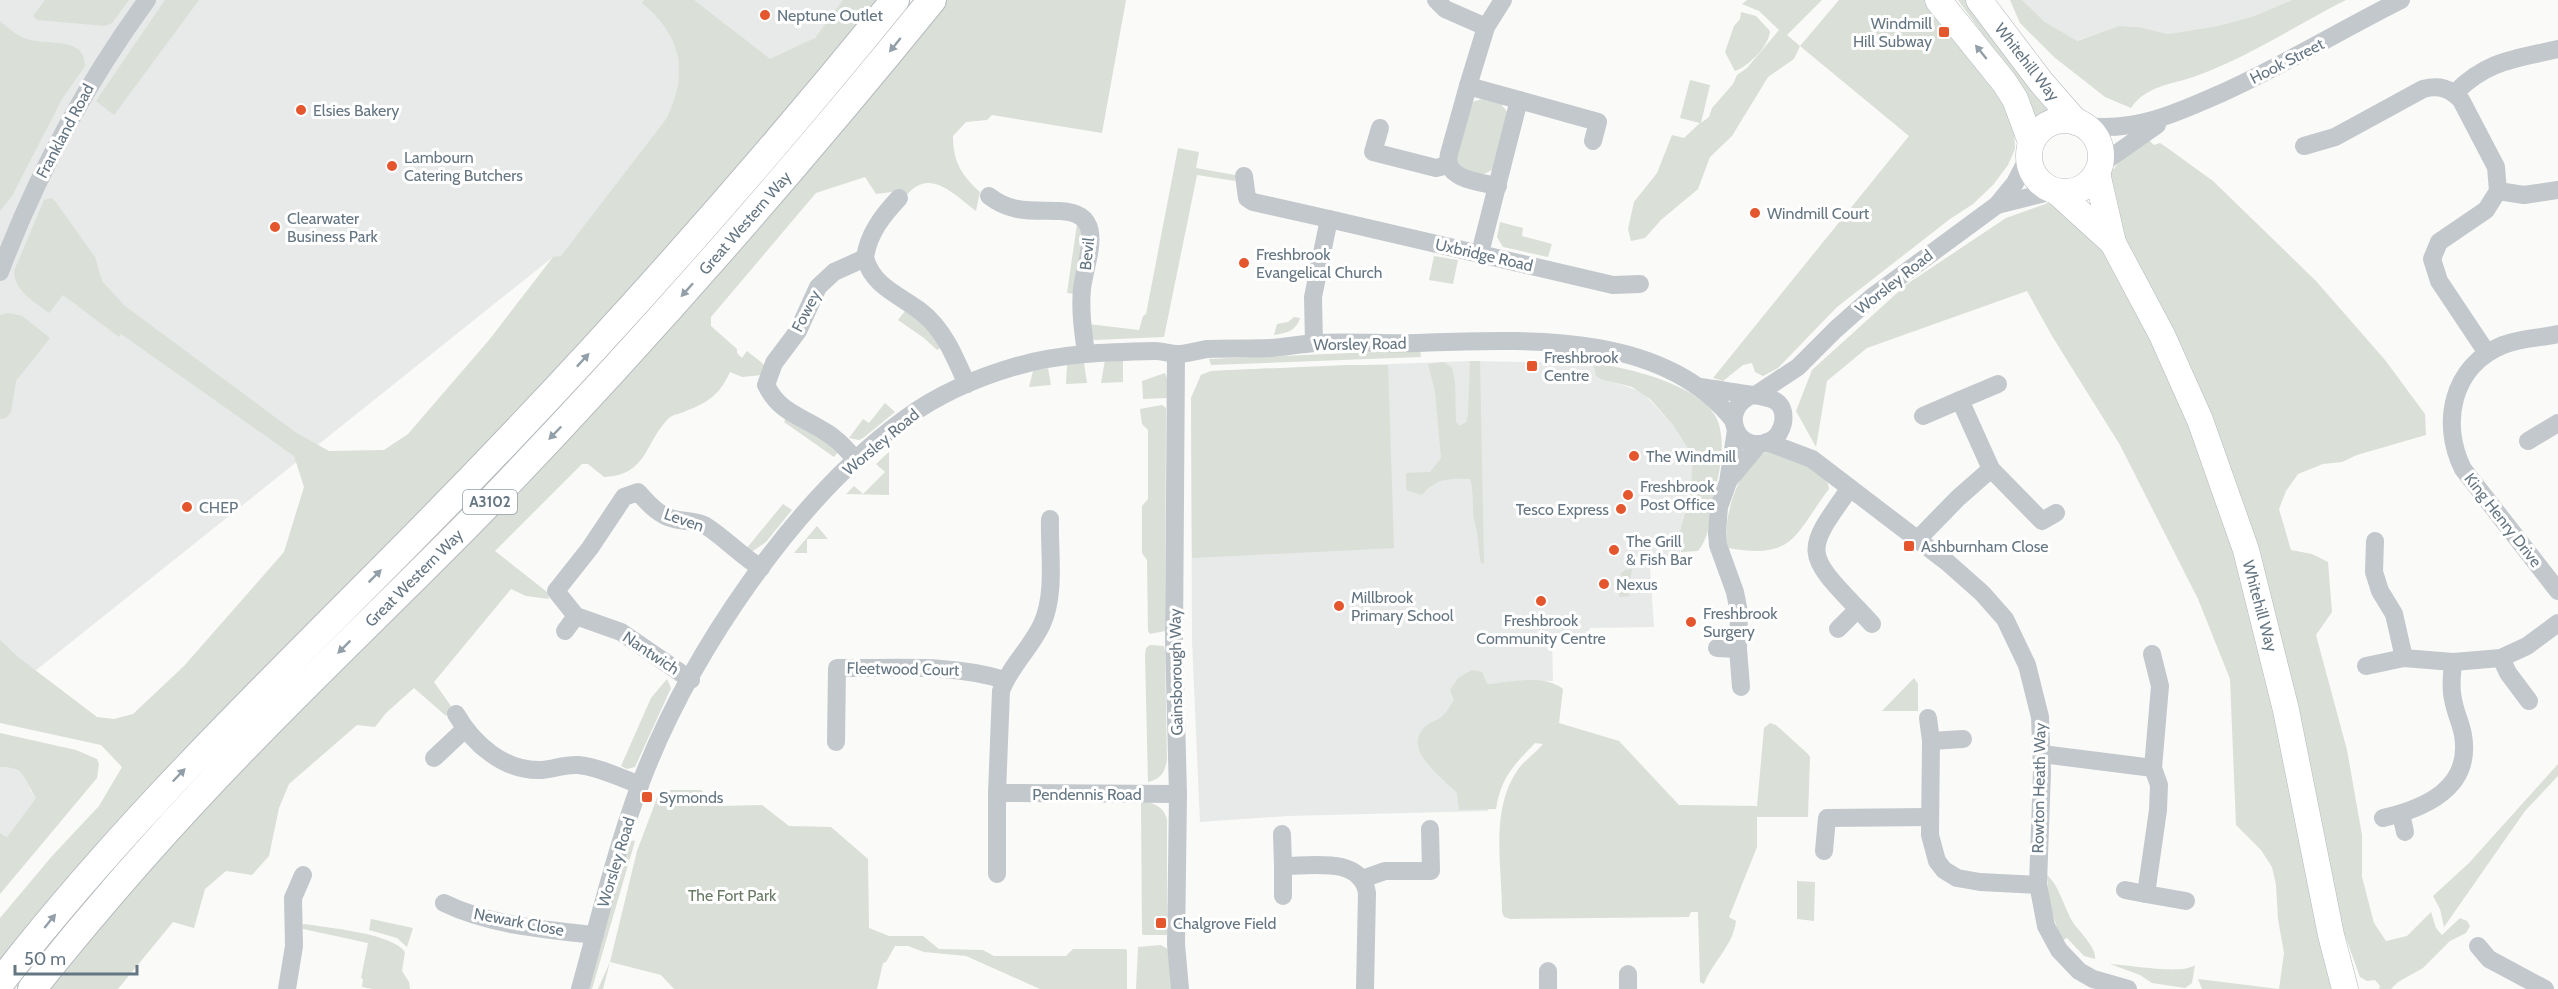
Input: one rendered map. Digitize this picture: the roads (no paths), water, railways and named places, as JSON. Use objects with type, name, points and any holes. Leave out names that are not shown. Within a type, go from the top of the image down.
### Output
[{"type":"main road","name":"Great Western Way","points":[[0,983],[89,874],[160,794],[432,519],[632,308],[755,169],[895,0]]},
{"type":"main road","name":"Great Western Way","points":[[32,989],[106,898],[210,784],[480,512],[664,315],[826,129],[932,0]]},
{"type":"main road","name":"Whitehill Way","points":[[1938,0],[2015,99],[2030,150]]},
{"type":"main road","name":"Whitehill Way","points":[[1979,0],[2041,82],[2081,124]]},
{"type":"main road","points":[[2059,120],[2081,124],[2100,145],[2099,169],[2085,187],[2076,191],[2055,192],[2035,178],[2030,150],[2042,128],[2050,123],[2059,120]]},
{"type":"main road","name":"Whitehill Way","points":[[2099,169],[2113,243],[2162,335],[2195,410],[2246,550],[2286,710],[2331,935],[2345,989]]},
{"type":"main road","name":"Whitehill Way","points":[[2055,192],[2113,243]]},
{"type":"street","name":"Frankland Road","points":[[0,272],[38,180],[66,124],[110,52],[147,0]]},
{"type":"street","points":[[1436,0],[1445,9],[1486,27]]},
{"type":"street","points":[[1498,186],[1459,176],[1451,171],[1448,165],[1486,27],[1503,0]]},
{"type":"street","name":"Hook Street","points":[[2081,124],[2128,127],[2171,116],[2283,64],[2401,0]]},
{"type":"street","points":[[2455,93],[2471,77],[2488,67],[2512,58],[2558,49]]},
{"type":"street","points":[[1468,86],[1598,122],[1593,141]]},
{"type":"street","points":[[2304,146],[2338,142],[2423,89],[2439,87],[2455,93],[2462,100],[2496,167],[2498,191],[2486,210],[2439,242],[2432,259],[2439,281],[2487,354]]},
{"type":"street","points":[[1480,253],[1518,100]]},
{"type":"street","name":"Hook Street","points":[[2099,169],[2171,116]]},
{"type":"street","points":[[1380,128],[1373,152],[1436,168],[1448,165]]},
{"type":"street","name":"Worsley Road","points":[[1735,425],[1739,403],[1798,367],[1872,297],[1997,205],[2015,183],[2030,150]]},
{"type":"street","name":"Uxbridge Road","points":[[1244,176],[1247,198],[1253,202],[1613,285],[1640,284]]},
{"type":"street","points":[[2498,191],[2524,195],[2558,190]]},
{"type":"street","name":"Worsley Road","points":[[1997,205],[2055,192]]},
{"type":"street","name":"Bevil","points":[[989,196],[1018,210],[1065,211],[1075,214],[1087,224],[1091,239],[1082,286],[1081,315],[1086,353]]},
{"type":"street","points":[[899,198],[883,215],[869,240],[865,258],[868,269],[880,285],[913,305],[938,328],[967,384]]},
{"type":"street","points":[[1314,343],[1313,297],[1329,219]]},
{"type":"street","name":"Fowey","points":[[856,460],[825,431],[785,411],[758,384],[798,331],[818,287],[834,272],[865,258]]},
{"type":"street","name":"King Henry Drive","points":[[2558,334],[2504,345],[2487,354],[2465,374],[2455,393],[2451,429],[2457,457],[2472,483],[2558,591]]},
{"type":"street","name":"Worsley Road","points":[[580,989],[605,894],[640,785],[666,727],[718,632],[761,568],[811,507],[856,460],[908,416],[967,384],[1019,365],[1086,353],[1162,351],[1176,354],[1191,350],[1268,348],[1314,343],[1402,343],[1498,339],[1593,346],[1636,358],[1700,387],[1773,399],[1783,416]]},
{"type":"street","name":"Gainsborough Way","points":[[1176,354],[1174,484],[1178,794],[1176,944],[1180,989]]},
{"type":"street","name":"Worsley Road","points":[[1700,387],[1735,425],[1747,442],[1763,443],[1780,432],[1798,367]]},
{"type":"street","points":[[1923,416],[1998,384]]},
{"type":"street","points":[[1960,400],[1991,469],[2048,523]]},
{"type":"street","name":"Rowton Heath Way","points":[[1783,416],[1812,459],[1918,539],[1982,593],[1999,611],[2013,632],[2033,682],[2040,717],[2042,754],[2038,885],[2046,926],[2065,957],[2087,976],[2128,989]]},
{"type":"street","points":[[2528,441],[2558,423]]},
{"type":"street","points":[[1735,425],[1728,482],[1719,507],[1717,533],[1718,545],[1735,592],[1740,622],[1738,648],[1741,687]]},
{"type":"street","points":[[1728,482],[1763,443]]},
{"type":"street","name":"Rowton Heath Way","points":[[1763,443],[1812,459]]},
{"type":"street","points":[[1918,539],[1958,498],[1991,469]]},
{"type":"street","name":"Leven","points":[[590,548],[624,497],[637,484],[657,511],[667,517],[697,522],[708,528],[761,568]]},
{"type":"street","points":[[1850,488],[1819,531],[1816,542],[1821,568],[1872,624]]},
{"type":"street","points":[[997,874],[999,705],[1005,680],[1041,625],[1047,611],[1050,594],[1050,519]]},
{"type":"street","points":[[2375,541],[2374,572],[2380,591],[2394,614],[2404,657]]},
{"type":"street","name":"Nantwich","points":[[590,548],[556,591],[570,623],[621,632],[691,680]]},
{"type":"street","points":[[1838,628],[1857,609]]},
{"type":"street","points":[[2366,666],[2404,657],[2453,662],[2501,658],[2527,646],[2558,623]]},
{"type":"street","points":[[1717,648],[1738,648]]},
{"type":"street","points":[[2501,658],[2508,673],[2529,701]]},
{"type":"street","points":[[2396,821],[2435,800],[2451,784],[2461,766],[2464,746],[2452,692],[2453,662]]},
{"type":"street","points":[[2146,894],[2159,785],[2152,768],[2160,686],[2149,665]]},
{"type":"street","name":"Fleetwood Court","points":[[836,742],[837,668],[958,669],[1005,680]]},
{"type":"street","points":[[1928,718],[1931,741],[1930,817],[1933,851],[1940,866],[1953,877],[1980,882],[2038,885]]},
{"type":"street","points":[[434,758],[461,722],[492,754],[519,768],[539,770],[578,765],[640,785]]},
{"type":"street","points":[[1931,741],[1963,739]]},
{"type":"street","points":[[2042,754],[2152,768]]},
{"type":"street","name":"Pendennis Road","points":[[997,793],[1178,794]]},
{"type":"street","points":[[1824,851],[1827,818],[1930,817]]},
{"type":"street","points":[[1362,879],[1385,871],[1431,871],[1430,829]]},
{"type":"street","points":[[1282,834],[1283,896]]},
{"type":"street","points":[[1283,866],[1341,866],[1353,870],[1362,879],[1367,893],[1365,989]]},
{"type":"street","points":[[287,989],[294,946],[294,898],[303,875]]},
{"type":"street","points":[[2125,890],[2186,901]]},
{"type":"street","name":"Newark Close","points":[[444,903],[460,911],[523,927],[595,935]]},
{"type":"street","points":[[2478,946],[2489,959],[2545,989]]},
{"type":"place","name":"Neptune Outlet","points":[[765,15]]},
{"type":"place","name":"Windmill Hill Subway","points":[[1944,32]]},
{"type":"place","name":"Elsies Bakery","points":[[301,110]]},
{"type":"place","name":"Lambourn Catering Butchers","points":[[392,166]]},
{"type":"place","name":"Windmill Court","points":[[1755,213]]},
{"type":"place","name":"Clearwater Business Park","points":[[275,227]]},
{"type":"place","name":"Freshbrook Evangelical Church","points":[[1244,263]]},
{"type":"place","name":"Freshbrook Centre","points":[[1532,366]]},
{"type":"place","name":"The Windmill","points":[[1634,456]]},
{"type":"place","name":"Freshbrook Post Office","points":[[1628,495]]},
{"type":"place","name":"CHEP","points":[[187,507]]},
{"type":"place","name":"Tesco Express","points":[[1621,509]]},
{"type":"place","name":"Ashburnham Close","points":[[1909,546]]},
{"type":"place","name":"The Grill & Fish Bar","points":[[1614,550]]},
{"type":"place","name":"Nexus","points":[[1604,584]]},
{"type":"place","name":"Freshbrook Community Centre","points":[[1541,601]]},
{"type":"place","name":"Millbrook Primary School","points":[[1339,606]]},
{"type":"place","name":"Freshbrook Surgery","points":[[1691,622]]},
{"type":"place","name":"Symonds","points":[[647,797]]},
{"type":"place","name":"Chalgrove Field","points":[[1161,923]]},
{"type":"park label","name":"The Fort Park","points":[[732,895]]}]
